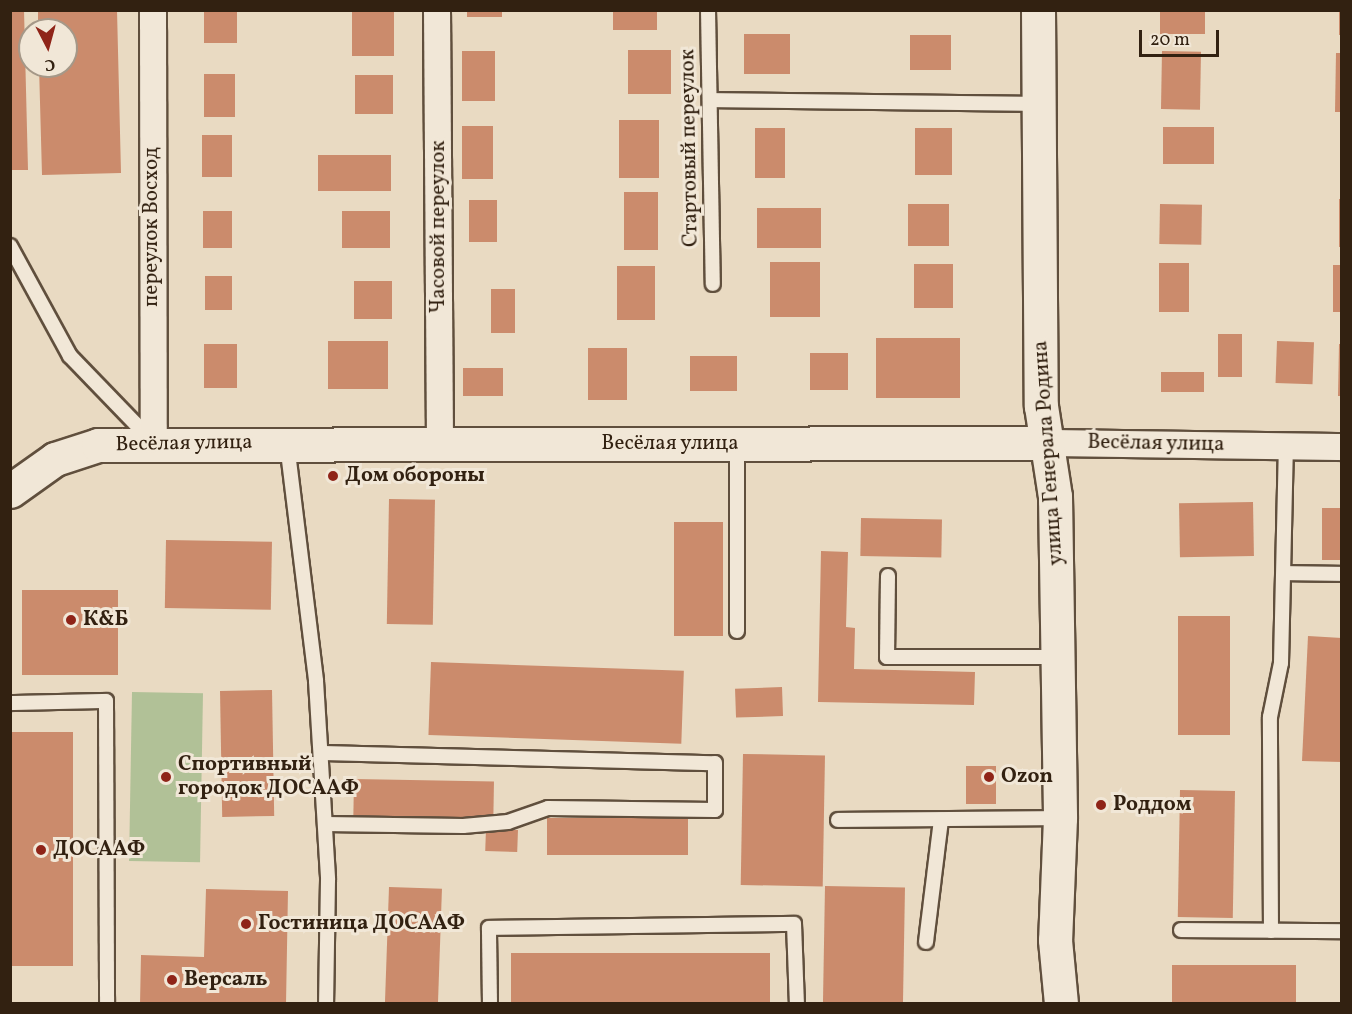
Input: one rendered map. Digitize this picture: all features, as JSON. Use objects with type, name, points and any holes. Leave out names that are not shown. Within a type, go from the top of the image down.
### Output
[{"type":"street","name":"переулок Восход","points":[[153,10],[154,443]]},
{"type":"street","name":"Часовой переулок","points":[[437,10],[440,444]]},
{"type":"street","name":"улица Генерала Родина","points":[[1038,10],[1041,406],[1056,496],[1060,818],[1055,940],[1061,1004]]},
{"type":"street","name":"Весёлая улица","points":[[10,491],[55,459],[98,445],[154,443],[1047,443],[1341,447]]},
{"type":"lane","name":"Стартовый переулок","points":[[708,10],[713,284]]},
{"type":"lane","points":[[710,100],[1038,104]]},
{"type":"lane","points":[[10,246],[70,356],[154,443]]},
{"type":"lane","points":[[287,443],[316,681],[328,880],[326,1004]]},
{"type":"lane","points":[[737,444],[737,631]]},
{"type":"lane","points":[[1271,931],[1270,717],[1281,663],[1285,573],[1286,445]]},
{"type":"lane","points":[[1285,573],[1341,574]]},
{"type":"lane","points":[[888,576],[887,657],[1058,657]]},
{"type":"lane","points":[[10,703],[106,701],[107,1004]]},
{"type":"lane","points":[[321,753],[715,763],[715,810],[548,808],[508,822],[463,826],[325,824]]},
{"type":"lane","points":[[838,820],[1060,818]]},
{"type":"lane","points":[[926,942],[941,820]]},
{"type":"lane","points":[[490,1004],[489,928],[794,924],[797,1004]]},
{"type":"lane","points":[[1181,930],[1341,931]]},
{"type":"green space","name":"Спортивный городок ДОСААФ","points":[[132,692],[203,693],[200,862],[129,861]]},
{"type":"building","points":[[10,10],[24,10],[24,18],[18,18],[18,78],[26,78],[28,170],[10,170]]},
{"type":"building","points":[[38,10],[117,10],[121,173],[42,175],[39,78],[78,78],[78,18],[38,18]]},
{"type":"building","points":[[204,10],[237,10],[237,43],[204,43]]},
{"type":"building","points":[[352,10],[394,10],[394,56],[352,56]]},
{"type":"building","points":[[467,10],[502,10],[502,17],[467,17]]},
{"type":"building","points":[[613,10],[657,10],[657,30],[613,30]]},
{"type":"building","points":[[1160,10],[1205,10],[1205,34],[1160,34]]},
{"type":"building","points":[[1339,10],[1342,10],[1342,35],[1339,35]]},
{"type":"building","points":[[744,34],[790,34],[790,74],[744,74]]},
{"type":"building","points":[[910,35],[951,35],[951,70],[910,70]]},
{"type":"building","points":[[628,50],[671,50],[671,94],[628,94]]},
{"type":"building","points":[[462,51],[495,51],[495,101],[462,101]]},
{"type":"building","points":[[1162,51],[1201,52],[1200,110],[1161,109]]},
{"type":"building","points":[[1336,53],[1342,53],[1342,112],[1335,112]]},
{"type":"building","points":[[204,74],[235,74],[235,117],[204,117]]},
{"type":"building","points":[[355,75],[393,75],[393,114],[355,114]]},
{"type":"building","points":[[619,120],[659,120],[659,178],[619,178]]},
{"type":"building","points":[[462,126],[493,126],[493,179],[462,179]]},
{"type":"building","points":[[1163,127],[1214,127],[1214,164],[1163,164]]},
{"type":"building","points":[[755,128],[785,128],[785,178],[755,178]]},
{"type":"building","points":[[915,128],[952,128],[952,175],[915,175]]},
{"type":"building","points":[[202,135],[232,135],[232,177],[202,177]]},
{"type":"building","points":[[318,155],[391,155],[391,191],[318,191]]},
{"type":"building","points":[[624,192],[658,192],[658,250],[624,250]]},
{"type":"building","points":[[1339,199],[1342,199],[1342,247],[1339,247]]},
{"type":"building","points":[[469,200],[497,200],[497,242],[469,242]]},
{"type":"building","points":[[908,204],[949,204],[949,246],[908,246]]},
{"type":"building","points":[[1160,204],[1202,205],[1201,245],[1159,244]]},
{"type":"building","points":[[757,208],[821,208],[821,248],[757,248]]},
{"type":"building","points":[[203,211],[232,211],[232,248],[203,248]]},
{"type":"building","points":[[342,211],[390,211],[390,248],[342,248]]},
{"type":"building","points":[[770,262],[820,262],[820,317],[770,317]]},
{"type":"building","points":[[1159,263],[1189,263],[1189,312],[1159,312]]},
{"type":"building","points":[[914,264],[953,264],[953,308],[914,308]]},
{"type":"building","points":[[1333,265],[1342,265],[1342,312],[1333,312]]},
{"type":"building","points":[[617,266],[655,266],[655,320],[617,320]]},
{"type":"building","points":[[205,276],[232,276],[232,310],[205,310]]},
{"type":"building","points":[[354,281],[392,281],[392,319],[354,319]]},
{"type":"building","points":[[491,289],[515,289],[515,333],[491,333]]},
{"type":"building","points":[[1218,334],[1242,334],[1242,377],[1218,377]]},
{"type":"building","points":[[876,338],[960,338],[960,398],[876,398]]},
{"type":"building","points":[[328,341],[388,341],[388,389],[328,389]]},
{"type":"building","points":[[1277,341],[1314,342],[1313,384],[1276,383]]},
{"type":"building","points":[[204,344],[237,344],[237,388],[204,388]]},
{"type":"building","points":[[1339,344],[1342,344],[1342,396],[1338,396]]},
{"type":"building","points":[[588,348],[627,348],[627,400],[588,400]]},
{"type":"building","points":[[810,353],[848,353],[848,390],[810,390]]},
{"type":"building","points":[[690,356],[737,356],[737,391],[690,391]]},
{"type":"building","points":[[463,368],[503,368],[503,396],[463,396]]},
{"type":"building","points":[[1161,372],[1204,372],[1204,392],[1161,392]]},
{"type":"building","points":[[389,499],[435,500],[433,625],[387,624]]},
{"type":"building","points":[[1253,502],[1254,556],[1180,557],[1179,503]]},
{"type":"building","points":[[1322,508],[1342,508],[1342,560],[1322,560]]},
{"type":"building","points":[[861,518],[942,519],[941,557],[860,556]]},
{"type":"building","points":[[674,522],[723,522],[723,636],[674,636]]},
{"type":"building","points":[[166,540],[272,542],[271,610],[165,608]]},
{"type":"building","points":[[821,551],[848,552],[846,627],[855,628],[854,669],[975,672],[974,705],[818,702]]},
{"type":"building","points":[[22,590],[118,590],[118,675],[22,675]]},
{"type":"building","points":[[1178,616],[1230,616],[1230,735],[1178,735]]},
{"type":"building","points":[[1308,636],[1342,638],[1342,762],[1302,761]]},
{"type":"building","points":[[431,662],[684,671],[681,744],[428,735]]},
{"type":"building","points":[[782,687],[783,716],[736,718],[735,689]]},
{"type":"building","points":[[272,690],[274,816],[222,817],[220,691]]},
{"type":"building","name":"ДОСААФ","points":[[10,732],[73,732],[73,966],[10,966]]},
{"type":"building","points":[[743,754],[825,755],[823,886],[741,885]]},
{"type":"building","points":[[966,766],[996,766],[996,804],[966,804]]},
{"type":"building","points":[[354,779],[494,781],[493,818],[353,816]]},
{"type":"building","points":[[1180,790],[1235,791],[1233,918],[1178,917]]},
{"type":"building","points":[[547,818],[688,818],[688,855],[547,855]]},
{"type":"building","points":[[486,829],[518,830],[517,852],[485,851]]},
{"type":"building","points":[[825,886],[905,887],[903,1004],[823,1004]]},
{"type":"building","points":[[389,887],[442,889],[438,1004],[385,1004]]},
{"type":"building","name":"Гостиница ДОСААФ","points":[[206,889],[288,891],[286,1004],[140,1004],[141,955],[204,957]]},
{"type":"building","points":[[511,953],[770,953],[770,1004],[511,1004]]},
{"type":"building","points":[[1172,965],[1296,965],[1296,1004],[1172,1004]]},
{"type":"place","name":"Дом обороны","points":[[333,476]]},
{"type":"place","name":"К&Б","points":[[71,620]]},
{"type":"place","name":"Спортивный городок ДОСААФ","points":[[166,777]]},
{"type":"place","name":"Ozon","points":[[989,777]]},
{"type":"place","name":"Роддом","points":[[1101,805]]},
{"type":"place","name":"ДОСААФ","points":[[41,850]]},
{"type":"place","name":"Гостиница ДОСААФ","points":[[246,924]]},
{"type":"place","name":"Версаль","points":[[172,980]]}]
